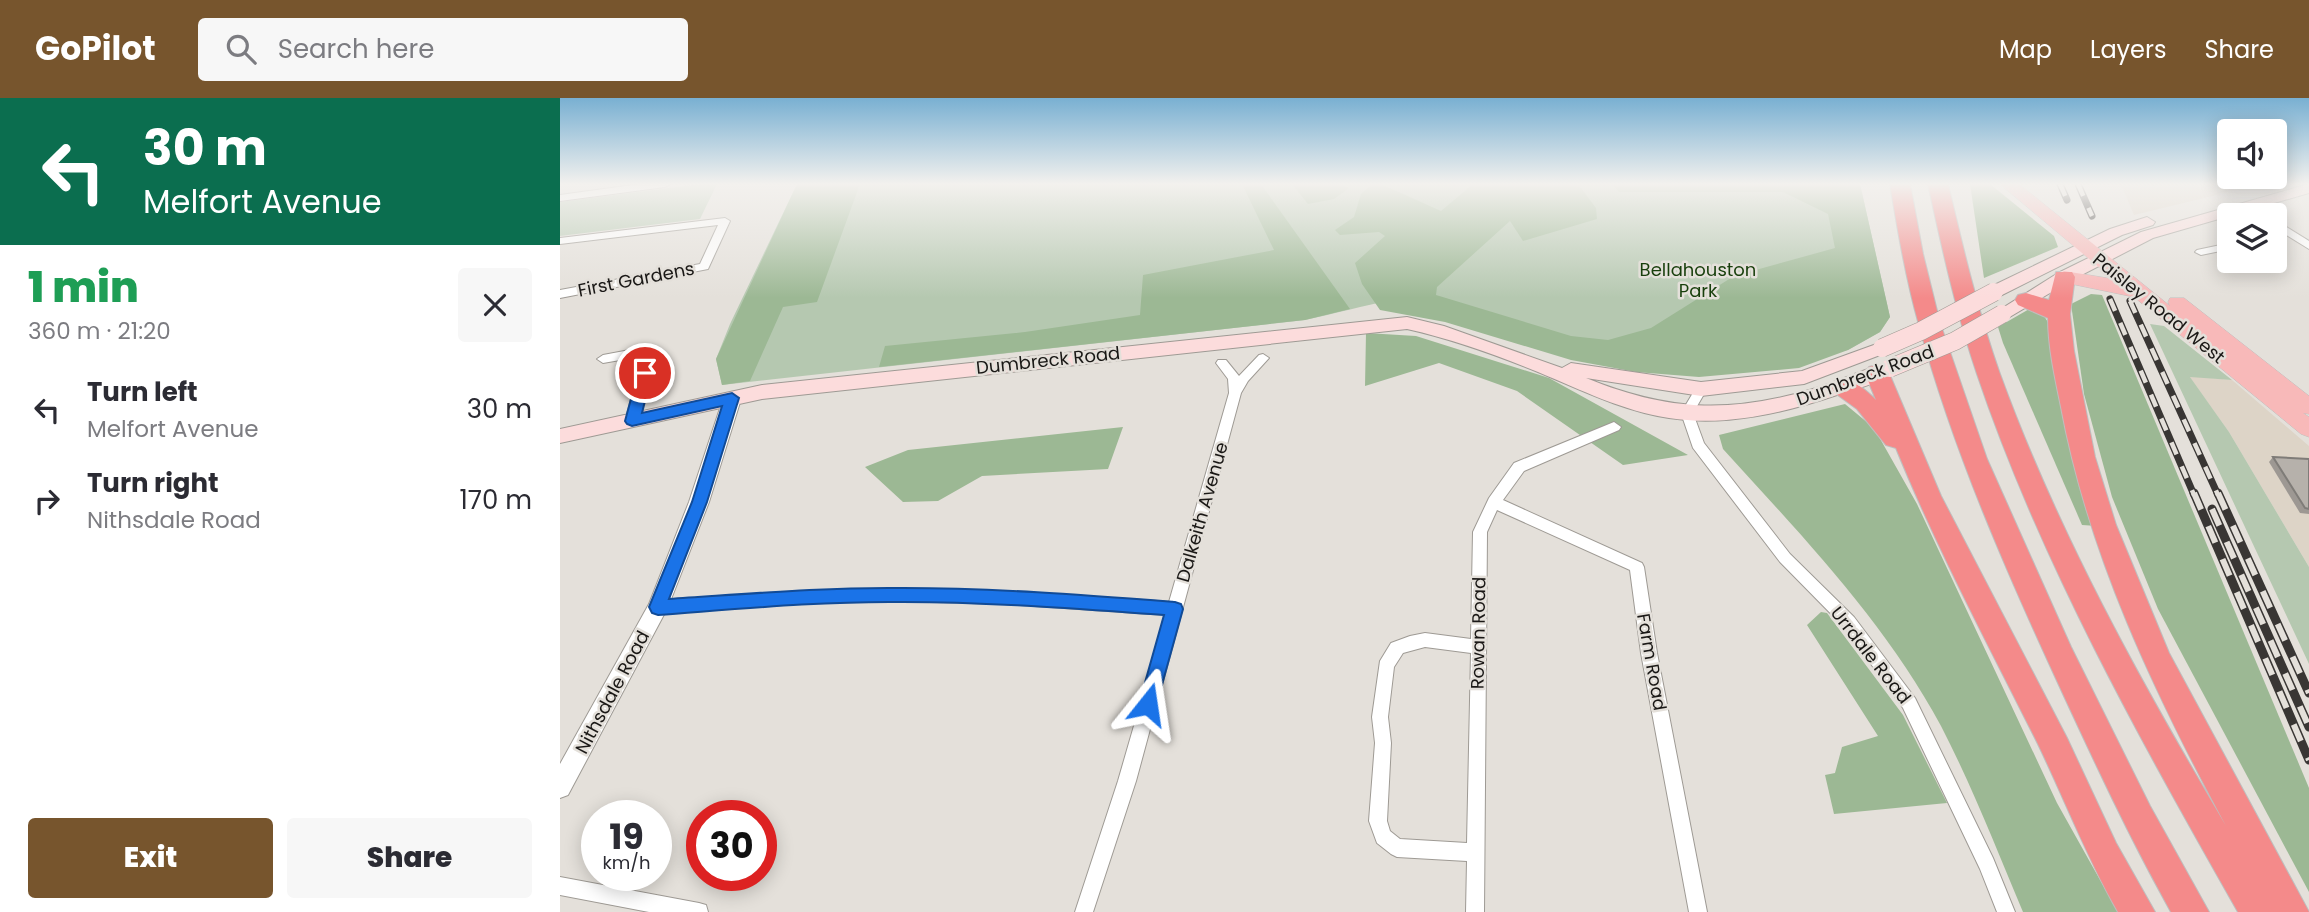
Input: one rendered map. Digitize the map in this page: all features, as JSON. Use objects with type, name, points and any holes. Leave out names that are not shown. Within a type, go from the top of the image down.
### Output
[{"type":"highway","points":[[1907,222],[1919,284],[1940,360],[1968,439],[2043,619],[2177,897],[2191,912]]},
{"type":"highway","points":[[1945,222],[1951,252],[1979,344],[2047,516],[2138,700],[2258,912]]},
{"type":"highway","points":[[2064,277],[2059,315],[2080,447],[2098,511],[2117,564],[2201,746],[2292,912]]},
{"type":"highway","points":[[2026,300],[2050,307],[2059,315]]},
{"type":"highway","points":[[1880,361],[1915,466],[2056,748],[2104,855],[2137,912]]},
{"type":"highway","points":[[1843,387],[1881,419],[1915,466]]},
{"type":"main road","name":"Paisley Road West","points":[[2061,222],[2309,407]]},
{"type":"main road","name":"Paisley Road West","points":[[2070,222],[2143,295],[2309,429]]},
{"type":"main road","points":[[2099,249],[2163,222]]},
{"type":"main road","name":"Dumbreck Road","points":[[1534,364],[1701,388],[1804,377],[1955,341],[2064,277],[2099,249]]},
{"type":"main road","name":"Dumbreck Road","points":[[560,436],[762,391],[1407,323],[1438,330],[1534,364],[1630,402],[1687,413],[1746,411],[1776,406],[1843,387],[1922,331],[1994,292],[2099,249]]},
{"type":"main road","points":[[2064,277],[2110,284],[2143,295]]},
{"type":"main road","points":[[1994,292],[2026,300]]},
{"type":"street","name":"First Gardens","points":[[560,242],[717,222]]},
{"type":"street","name":"First Gardens","points":[[560,294],[704,267],[725,222]]},
{"type":"street","points":[[2288,232],[2309,246]]},
{"type":"street","points":[[2201,252],[2217,249]]},
{"type":"street","points":[[603,359],[651,350],[632,421]]},
{"type":"street","name":"Dalkeith Avenue","points":[[1084,912],[1114,826],[1235,393],[1244,378],[1263,358]]},
{"type":"street","points":[[1222,363],[1234,378],[1235,393]]},
{"type":"street","points":[[1687,413],[1701,388]]},
{"type":"street","name":"Nithsdale Road","points":[[560,787],[658,607],[699,502],[732,398]]},
{"type":"street","name":"Urrdale Road","points":[[1687,413],[1698,445],[1785,558],[1849,622],[1909,703],[1987,864],[2006,912]]},
{"type":"street","name":"Rowan Road","points":[[1475,912],[1480,532],[1494,502],[1520,467],[1614,428]]},
{"type":"street","name":"Farm Road","points":[[1494,502],[1637,567],[1649,653],[1698,912]]},
{"type":"street","points":[[658,607],[827,596],[902,595],[1006,597],[1175,609]]},
{"type":"street","points":[[1476,853],[1396,848],[1383,837],[1378,821],[1383,743],[1380,717],[1386,666],[1397,648],[1410,643],[1425,640],[1477,647]]},
{"type":"street","points":[[560,886],[699,912]]},
{"type":"shaded area","points":[[2189,376],[2232,380],[2309,446],[2309,567],[2229,432]]},
{"type":"green space","points":[[560,222],[675,222],[560,236]]},
{"type":"green space","name":"Bellahouston Park","points":[[779,222],[1869,222],[1890,317],[1880,332],[1848,350],[1695,374],[1394,300],[1305,320],[722,385],[716,359]]},
{"type":"green space","points":[[779,222],[846,222],[817,302],[783,307],[750,381],[722,385],[716,359]]},
{"type":"green space","points":[[1260,222],[1288,222],[1350,309],[1305,320],[879,367],[885,346],[1025,332],[1140,315],[1143,275],[1274,250]]},
{"type":"green space","points":[[1347,222],[1509,222],[1437,287],[1436,295],[1571,336],[1608,340],[1651,328],[1734,276],[1835,248],[1830,222],[1869,222],[1890,317],[1880,332],[1848,350],[1799,368],[1699,377],[1636,372],[1571,360],[1445,322],[1380,310],[1362,284],[1355,263],[1385,236],[1379,232],[1340,235],[1335,230]]},
{"type":"green space","points":[[1511,222],[1587,222],[1523,241]]},
{"type":"green space","points":[[1976,222],[2037,222],[2054,236],[2058,247],[1984,278]]},
{"type":"green space","points":[[2091,294],[2102,295],[2309,788],[2309,892],[2158,609],[2112,497],[2084,394],[2071,304]]},
{"type":"green space","points":[[2031,308],[2041,311],[2049,324],[2097,526],[2082,525],[1998,327]]},
{"type":"green space","points":[[2150,324],[2164,326],[2232,380],[2190,377],[2229,432],[2309,567],[2309,664]]},
{"type":"green space","points":[[1366,333],[1416,336],[1549,378],[1688,455],[1623,465],[1517,391],[1439,363],[1365,386]]},
{"type":"green space","points":[[1845,404],[1874,428],[1917,504],[2057,803],[2118,912],[2023,912],[1963,772],[1919,688],[1841,581],[1723,449],[1719,435]]},
{"type":"green space","points":[[1123,427],[1108,469],[982,476],[938,501],[903,502],[865,467],[908,450]]},
{"type":"green space","points":[[1821,612],[1827,613],[1903,715],[1947,803],[1834,814],[1825,775],[1835,773],[1842,747],[1878,736],[1807,625]]},
{"type":"building","points":[[2273,457],[2309,459],[2309,509],[2305,508]]},
{"type":"railway","points":[[2110,299],[2194,495]]},
{"type":"railway","points":[[2130,301],[2218,495]]},
{"type":"railway","points":[[2194,493],[2309,760]]},
{"type":"railway","points":[[2218,493],[2309,693]]},
{"type":"railway","points":[[2212,509],[2309,727]]},
{"type":"route","points":[[645,373],[632,421],[732,398],[684,545],[658,607],[827,596],[902,595],[1006,597],[1175,609],[1148,704]]}]
